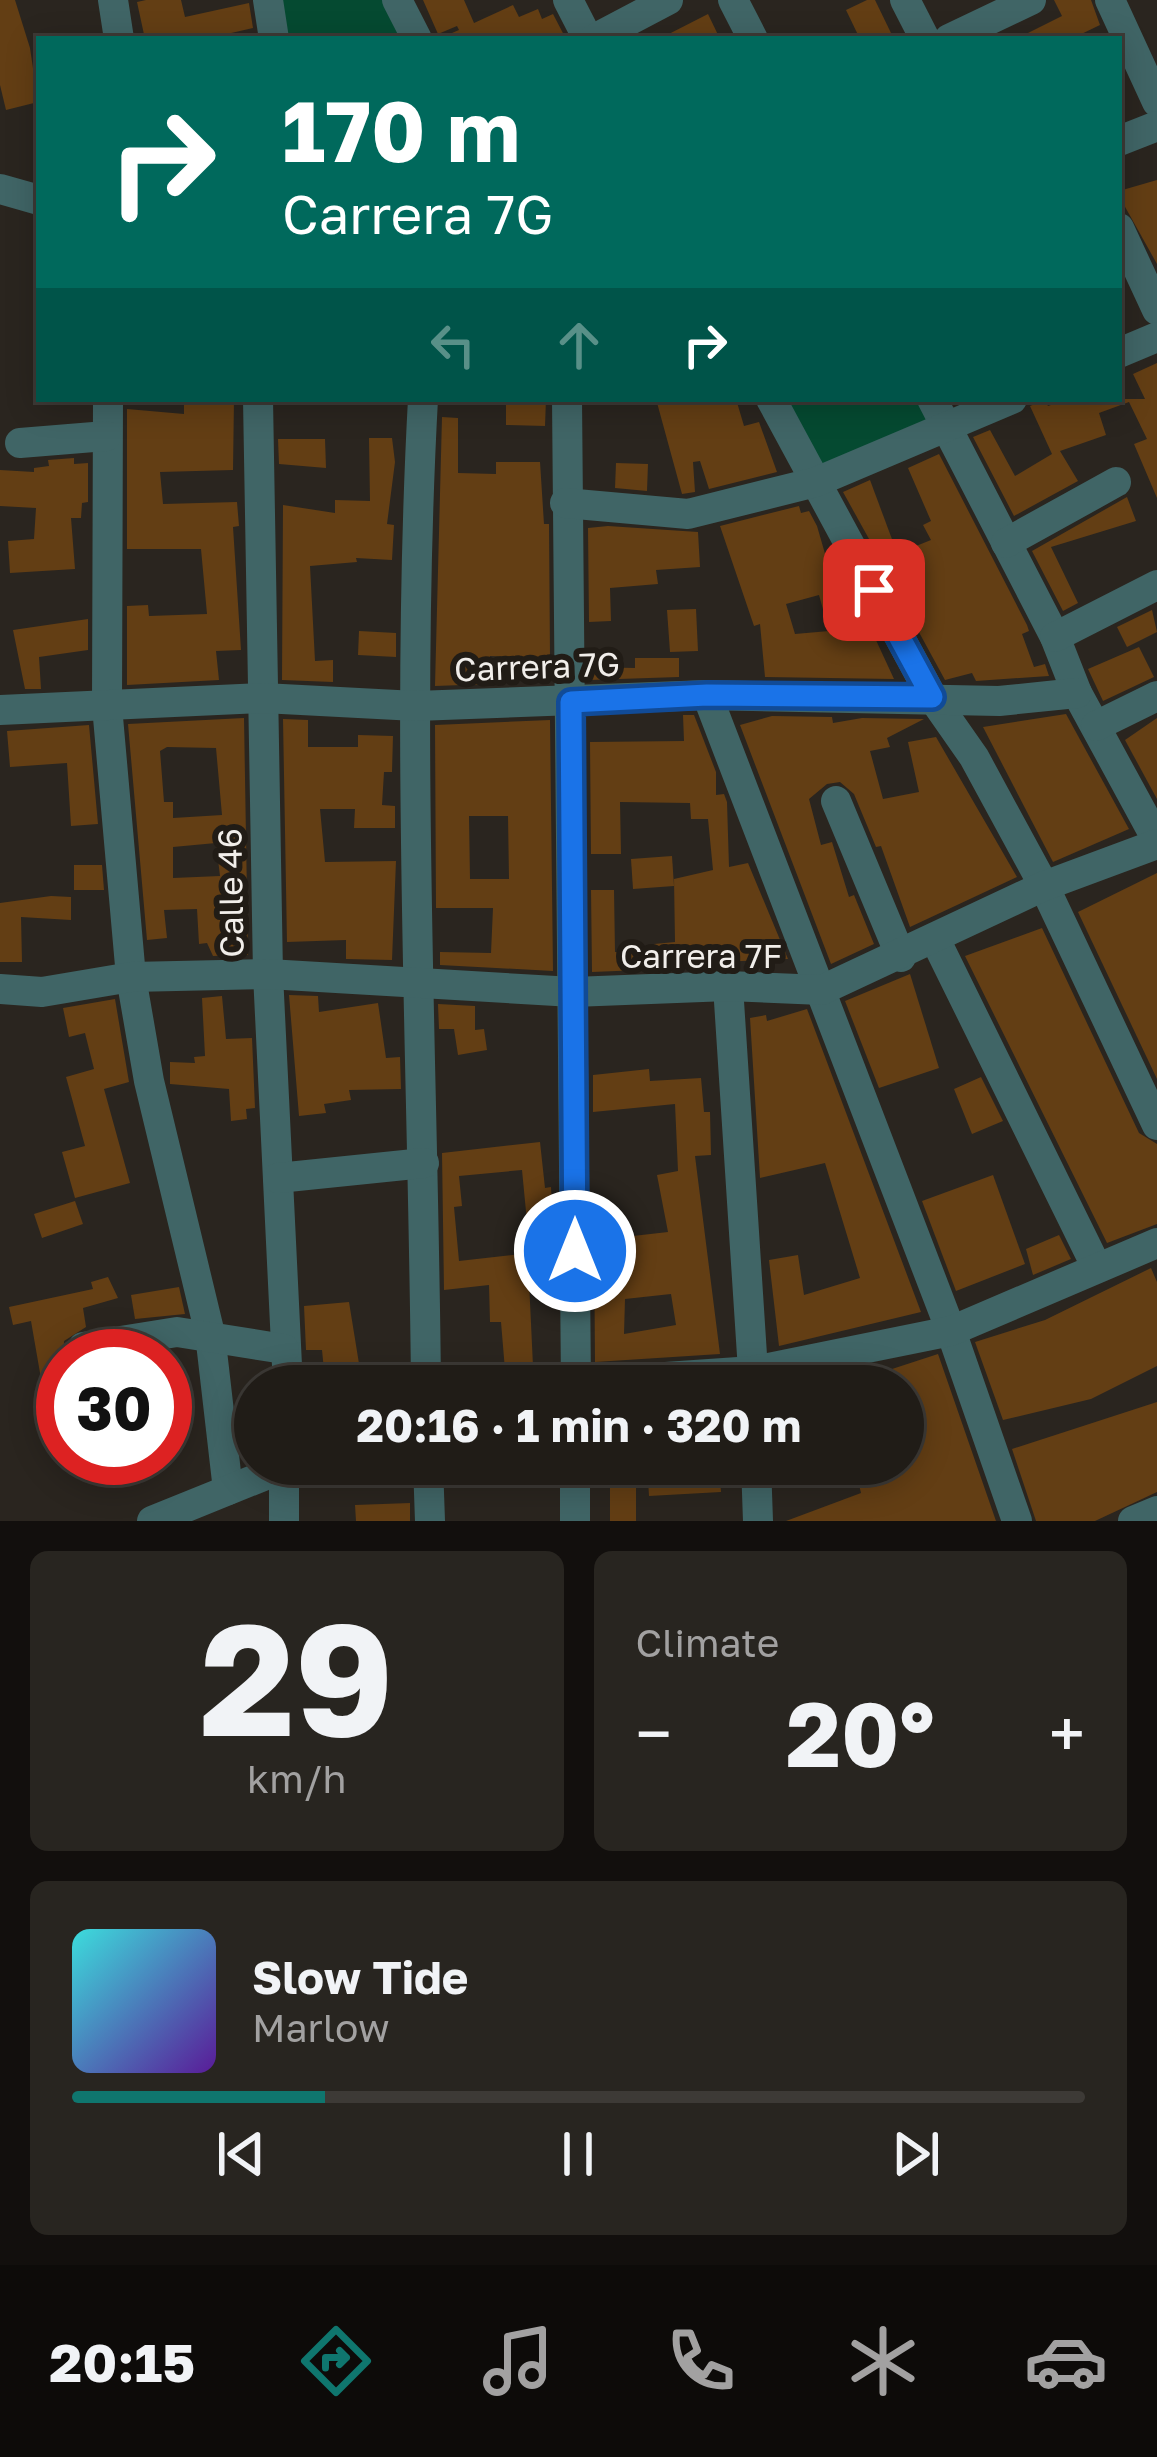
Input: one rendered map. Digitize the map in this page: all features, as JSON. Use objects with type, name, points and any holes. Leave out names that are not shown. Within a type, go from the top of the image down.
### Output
[{"type":"street","points":[[113,0],[119,36]]},
{"type":"street","points":[[268,0],[274,36]]},
{"type":"street","points":[[397,0],[415,36]]},
{"type":"street","points":[[568,0],[589,36]]},
{"type":"street","points":[[597,36],[668,0]]},
{"type":"street","points":[[733,0],[751,36]]},
{"type":"street","points":[[905,0],[923,36]]},
{"type":"street","points":[[955,36],[1031,0]]},
{"type":"street","points":[[1110,0],[1157,102]]},
{"type":"street","points":[[1122,139],[1157,125]]},
{"type":"street","points":[[1122,160],[1157,146]]},
{"type":"street","points":[[0,189],[36,199]]},
{"type":"street","points":[[0,211],[36,219]]},
{"type":"street","points":[[1122,234],[1157,310]]},
{"type":"street","points":[[1122,352],[1157,337]]},
{"type":"street","points":[[108,402],[107,706],[131,976],[149,1081],[210,1334],[228,1490]]},
{"type":"street","name":"Calle 46","points":[[258,402],[268,974],[286,1365]]},
{"type":"street","points":[[423,402],[414,982],[424,1163],[426,1365]]},
{"type":"street","points":[[568,402],[565,503],[576,1365]]},
{"type":"street","points":[[773,402],[932,697],[974,758],[1044,886],[1157,1125]]},
{"type":"street","points":[[565,503],[688,514],[815,482],[939,413],[996,402]]},
{"type":"street","points":[[939,413],[1055,637],[1077,693],[1157,842]]},
{"type":"street","points":[[20,443],[106,436]]},
{"type":"street","points":[[1006,543],[1116,482]]},
{"type":"street","points":[[1055,637],[1157,585]]},
{"type":"street","name":"Carrera 7G","points":[[0,710],[263,698],[416,706],[707,695],[999,701],[1077,693]]},
{"type":"street","points":[[707,695],[951,1331],[1017,1521]]},
{"type":"street","points":[[1096,727],[1157,696]]},
{"type":"street","points":[[836,800],[901,956]]},
{"type":"street","name":"Carrera 7F","points":[[0,989],[42,992],[131,976],[268,974],[573,992],[728,986],[822,990],[1044,886],[1157,842]]},
{"type":"street","points":[[935,939],[1097,1268]]},
{"type":"street","points":[[728,986],[752,1365]]},
{"type":"street","points":[[278,1178],[424,1163]]},
{"type":"street","points":[[808,1365],[951,1331],[1157,1244]]},
{"type":"street","points":[[192,1333],[284,1349]]},
{"type":"street","points":[[152,1521],[239,1485]]},
{"type":"street","points":[[283,1485],[284,1521]]},
{"type":"street","points":[[429,1485],[430,1521]]},
{"type":"street","points":[[574,1521],[575,1485]]},
{"type":"street","points":[[757,1485],[758,1521]]},
{"type":"street","points":[[1132,1521],[1157,1511]]},
{"type":"green space","points":[[271,0],[390,0],[406,36],[278,36]]},
{"type":"green space","points":[[789,402],[931,402],[941,420],[823,467]]},
{"type":"building","points":[[0,0],[15,0],[30,48],[36,102],[6,110],[0,85]]},
{"type":"building","points":[[181,0],[185,17],[249,3],[253,28],[218,36],[144,36],[137,2]]},
{"type":"building","points":[[423,0],[464,0],[474,23],[513,5],[519,17],[538,9],[542,19],[553,14],[564,36],[445,36],[459,30],[457,26],[438,34]]},
{"type":"building","points":[[875,0],[891,33],[859,36],[846,10]]},
{"type":"building","points":[[1054,0],[1091,0],[1100,25],[1077,36],[1022,36],[1062,16]]},
{"type":"building","points":[[708,14],[719,36],[665,36]]},
{"type":"building","points":[[1157,180],[1157,264],[1122,201],[1122,190]]},
{"type":"building","points":[[1157,363],[1157,498],[1134,444],[1147,439],[1129,402],[1099,413],[1106,435],[1060,451],[1078,481],[1014,516],[973,437],[990,430],[1015,476],[1052,454],[1030,406],[1145,399],[1133,374]]},
{"type":"building","points":[[234,402],[233,470],[160,472],[163,504],[237,502],[239,526],[233,527],[241,650],[216,651],[219,680],[127,685],[127,606],[148,605],[149,616],[207,614],[201,549],[127,549],[127,409],[184,414],[184,405]]},
{"type":"building","points":[[506,402],[546,402],[545,426],[506,425]]},
{"type":"building","points":[[657,402],[737,402],[744,426],[759,422],[777,472],[709,489],[700,461],[693,462],[695,492],[682,494]]},
{"type":"building","points":[[442,417],[458,418],[458,473],[496,474],[496,462],[540,462],[544,524],[549,524],[550,658],[490,656],[490,684],[435,686]]},
{"type":"building","points":[[369,438],[392,438],[395,462],[387,524],[394,525],[392,560],[356,558],[357,562],[310,566],[315,661],[333,660],[333,682],[282,680],[283,505],[335,513],[335,500],[370,501]]},
{"type":"building","points":[[278,439],[325,439],[326,468],[279,464]]},
{"type":"building","points":[[939,454],[1027,625],[1029,631],[1022,634],[1034,667],[1045,664],[1049,676],[976,681],[972,673],[945,680],[896,590],[886,558],[931,540],[923,525],[931,521],[908,468]]},
{"type":"building","points":[[74,458],[74,464],[88,463],[88,502],[82,503],[81,518],[71,518],[75,569],[10,573],[8,541],[34,539],[36,508],[0,506],[0,470],[34,472],[34,468],[49,466],[48,460]]},
{"type":"building","points":[[616,463],[648,464],[647,491],[615,488]]},
{"type":"building","points":[[870,480],[896,550],[879,557],[843,492]]},
{"type":"building","points":[[1127,497],[1136,521],[1051,547],[1078,603],[1063,611],[1032,551]]},
{"type":"building","points":[[799,506],[801,513],[809,511],[839,602],[856,597],[894,679],[765,677],[760,624],[754,626],[720,526]],"holes":[[[819,595],[829,631],[795,634],[786,604]]]},
{"type":"building","points":[[588,528],[698,532],[700,567],[656,570],[658,584],[610,588],[611,621],[589,622]]},
{"type":"building","points":[[696,609],[698,651],[670,652],[667,610]]},
{"type":"building","points":[[1152,610],[1157,632],[1127,647],[1117,627]]},
{"type":"building","points":[[88,619],[88,650],[39,657],[41,689],[25,689],[13,630]]},
{"type":"building","points":[[359,631],[396,633],[396,657],[358,655]]},
{"type":"building","points":[[1139,647],[1154,677],[1103,701],[1088,669]]},
{"type":"building","points":[[635,658],[679,658],[679,677],[589,680],[589,667],[635,668]]},
{"type":"building","points":[[1066,714],[1129,829],[1053,862],[983,727]]},
{"type":"building","points":[[683,715],[694,715],[716,772],[716,795],[724,794],[727,802],[729,867],[748,863],[788,959],[656,965],[654,944],[675,942],[674,879],[713,870],[708,819],[691,819],[690,803],[620,802],[621,854],[591,854],[590,742],[684,741]]},
{"type":"building","points":[[772,716],[832,717],[833,723],[862,718],[924,719],[887,738],[890,747],[870,751],[883,799],[919,792],[908,742],[936,737],[1017,877],[910,927],[881,846],[876,847],[854,794],[840,782],[827,784],[809,799],[821,845],[832,842],[849,897],[854,895],[874,944],[831,964],[740,725]]},
{"type":"building","points":[[244,718],[248,955],[213,956],[207,943],[199,944],[197,909],[164,910],[167,938],[147,940],[128,724]],"holes":[[[167,747],[216,748],[222,815],[173,818],[173,802],[164,802],[160,751]],[[216,843],[220,876],[173,878],[173,847]]]},
{"type":"building","points":[[1157,718],[1157,799],[1125,740]]},
{"type":"building","points":[[283,719],[308,720],[308,747],[358,747],[358,735],[393,736],[392,772],[384,772],[382,805],[395,806],[395,828],[354,828],[355,809],[320,809],[325,862],[396,861],[392,960],[346,959],[346,940],[287,942]]},
{"type":"building","points":[[550,720],[553,971],[440,965],[440,952],[491,953],[493,908],[436,908],[435,725]],"holes":[[[469,816],[508,816],[509,879],[470,879]]]},
{"type":"building","points":[[89,725],[98,824],[71,826],[67,763],[10,767],[7,731]]},
{"type":"building","points":[[672,856],[674,886],[633,889],[631,859]]},
{"type":"building","points":[[74,865],[102,865],[104,890],[74,890]]},
{"type":"building","points":[[1157,873],[1157,1079],[1078,912]]},
{"type":"building","points":[[591,890],[614,890],[615,952],[640,952],[641,970],[592,972]]},
{"type":"building","points":[[71,897],[71,920],[21,917],[22,962],[0,962],[0,903]]},
{"type":"building","points":[[1042,928],[1139,1133],[1157,1144],[1157,1224],[1107,1243],[965,956]]},
{"type":"building","points":[[910,974],[939,1068],[879,1088],[845,1001]]},
{"type":"building","points":[[289,995],[318,996],[319,1012],[378,1003],[386,1058],[400,1057],[401,1089],[349,1090],[351,1100],[324,1104],[326,1113],[299,1116]]},
{"type":"building","points":[[222,996],[226,1039],[252,1038],[255,1108],[246,1109],[247,1119],[231,1121],[229,1089],[170,1084],[170,1062],[195,1063],[194,1057],[205,1056],[202,998]]},
{"type":"building","points":[[115,999],[129,1082],[104,1089],[130,1183],[75,1198],[62,1152],[85,1146],[66,1077],[94,1069],[85,1033],[69,1037],[63,1008]]},
{"type":"building","points":[[438,1004],[475,1006],[475,1030],[484,1029],[487,1050],[458,1055],[454,1029],[439,1029]]},
{"type":"building","points":[[807,1009],[921,1312],[779,1346],[769,1260],[798,1255],[804,1295],[860,1278],[825,1163],[760,1178],[750,1018],[766,1015],[767,1021]]},
{"type":"building","points":[[649,1069],[650,1081],[701,1078],[704,1112],[710,1112],[711,1155],[695,1156],[720,1354],[595,1362],[594,1231],[624,1229],[624,1237],[668,1232],[657,1175],[678,1171],[675,1104],[593,1112],[593,1075]],"holes":[[[671,1294],[676,1325],[624,1334],[625,1299]]]},
{"type":"building","points":[[981,1077],[1003,1121],[972,1134],[954,1089]]},
{"type":"building","points":[[540,1142],[545,1188],[551,1187],[556,1278],[529,1281],[533,1365],[505,1365],[501,1322],[490,1322],[489,1285],[444,1290],[442,1153]],"holes":[[[522,1170],[530,1253],[459,1261],[454,1207],[462,1206],[459,1176]]]},
{"type":"building","points":[[993,1175],[1025,1264],[956,1291],[922,1201]]},
{"type":"building","points":[[75,1201],[83,1224],[42,1238],[34,1214]]},
{"type":"building","points":[[1059,1235],[1071,1259],[1033,1275],[1026,1249]]},
{"type":"building","points":[[1151,1268],[1157,1282],[1157,1366],[1091,1399],[1003,1420],[975,1342],[1045,1320]]},
{"type":"building","points":[[108,1277],[118,1298],[83,1308],[83,1329],[36,1329],[36,1350],[31,1321],[13,1325],[9,1307],[93,1289],[91,1282]]},
{"type":"building","points":[[179,1287],[185,1314],[135,1319],[131,1295]]},
{"type":"building","points":[[349,1302],[359,1365],[324,1365],[322,1350],[306,1350],[304,1306]]},
{"type":"building","points":[[938,1354],[996,1521],[786,1521],[861,1493],[859,1485],[924,1485],[924,1365],[904,1365]]},
{"type":"building","points":[[1157,1402],[1157,1492],[1095,1521],[1036,1521],[1012,1449]]},
{"type":"building","points":[[610,1485],[636,1485],[636,1521],[610,1521]]},
{"type":"building","points":[[648,1485],[720,1485],[721,1492],[649,1496]]},
{"type":"building","points":[[410,1503],[410,1521],[356,1521],[355,1505]]},
{"type":"route","points":[[575,1251],[571,702],[707,695],[932,697],[874,590]]}]
